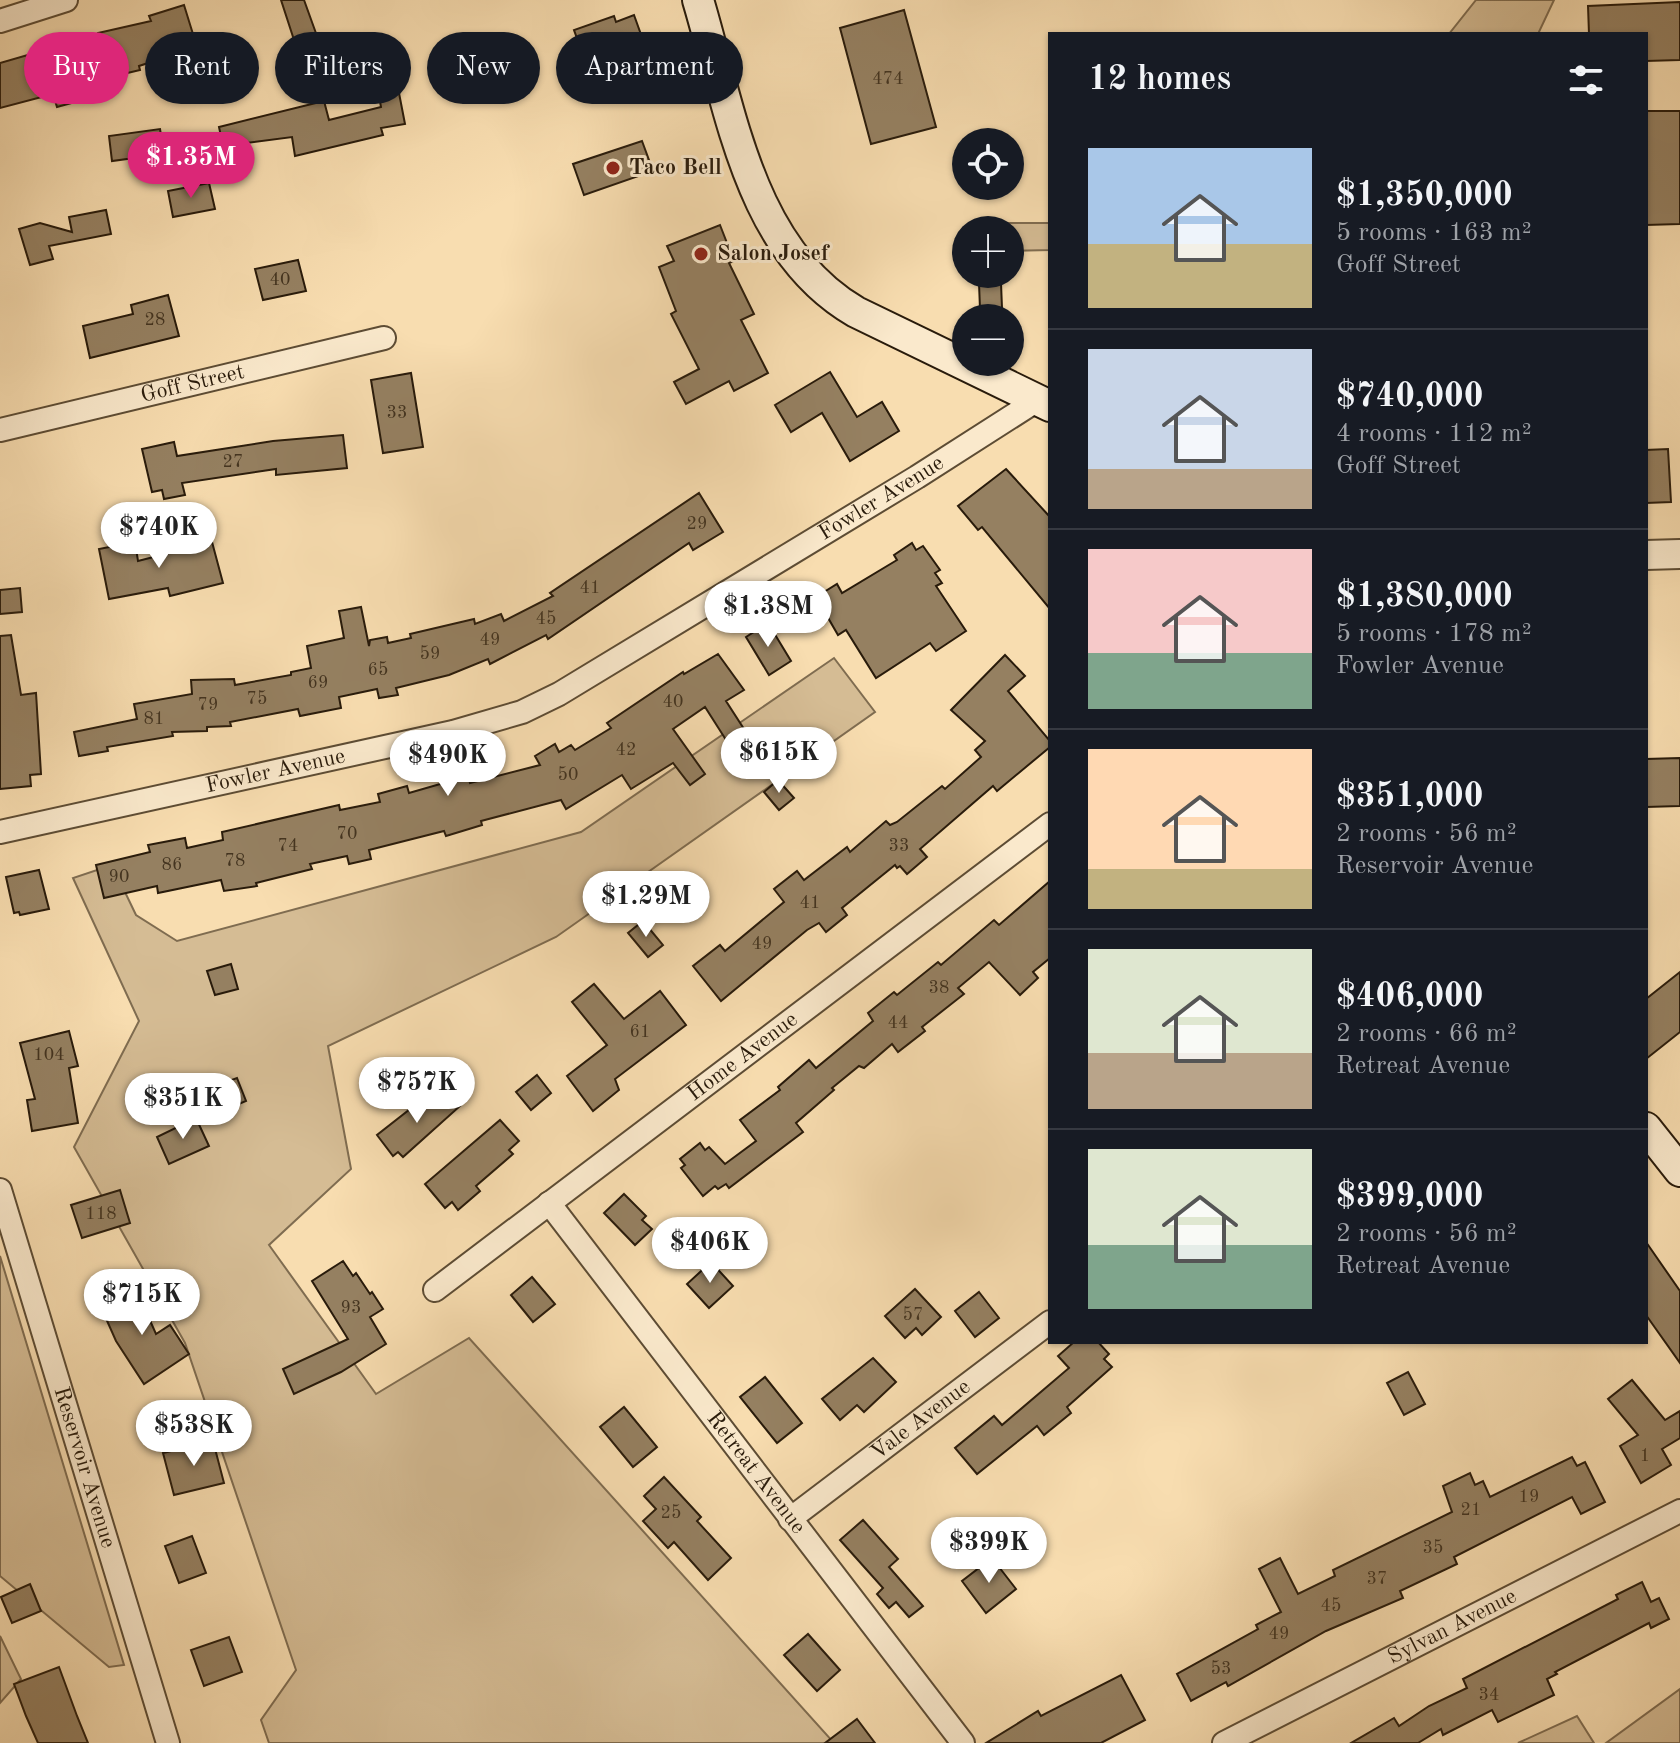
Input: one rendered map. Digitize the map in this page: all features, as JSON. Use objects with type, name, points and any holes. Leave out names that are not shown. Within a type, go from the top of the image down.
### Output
[{"type":"main road","points":[[698,0],[735,131],[758,196],[775,231],[797,263],[815,283],[845,305],[1044,402]]},
{"type":"main road","points":[[1648,1131],[1680,1171]]},
{"type":"street","points":[[0,21],[66,0]]},
{"type":"street","name":"Goff Street","points":[[0,430],[384,338]]},
{"type":"street","name":"Fowler Avenue","points":[[0,832],[453,732],[522,712],[559,694],[1044,402]]},
{"type":"street","points":[[1648,555],[1680,554]]},
{"type":"street","name":"Home Avenue","points":[[435,1290],[1048,826]]},
{"type":"street","name":"Reservoir Avenue","points":[[0,1190],[168,1743]]},
{"type":"street","name":"Retreat Avenue","points":[[549,1203],[963,1743]]},
{"type":"street","name":"Vale Avenue","points":[[790,1519],[1048,1324]]},
{"type":"street","name":"Sylvan Avenue","points":[[1224,1743],[1680,1511]]},
{"type":"shaded area","points":[[1476,0],[1554,0],[1539,32],[1451,32]]},
{"type":"shaded area","points":[[1024,223],[1048,223],[1048,250],[1024,251]]},
{"type":"shaded area","points":[[834,658],[875,712],[556,937],[328,1046],[351,1169],[269,1245],[376,1394],[469,1338],[834,1743],[269,1743],[261,1720],[296,1670],[185,1343],[74,1147],[139,1021],[73,878],[112,865],[136,915],[177,941],[581,832]]},
{"type":"shaded area","points":[[0,1256],[124,1665],[109,1667],[0,1576]]},
{"type":"shaded area","points":[[0,1636],[21,1679],[0,1703]]},
{"type":"shaded area","points":[[1680,1689],[1680,1743],[1606,1743]]},
{"type":"shaded area","points":[[1577,1716],[1594,1743],[1518,1743]]},
{"type":"building","points":[[281,0],[304,0],[316,32],[291,32]]},
{"type":"building","points":[[1680,2],[1680,60],[1648,61],[1648,32],[1589,32],[1588,6]]},
{"type":"building","points":[[184,5],[192,32],[145,32],[145,64],[139,66],[140,70],[129,73],[129,32],[102,32],[151,21],[149,16]]},
{"type":"building","points":[[904,10],[936,127],[871,144],[840,28]]},
{"type":"building","points":[[634,15],[640,32],[574,30],[614,16],[616,22]]},
{"type":"building","points":[[24,56],[24,102],[0,108],[0,63]]},
{"type":"building","points":[[312,104],[325,104],[329,120],[381,107],[380,104],[401,104],[405,124],[381,128],[383,135],[295,156],[292,137],[223,146],[219,127]]},
{"type":"building","points":[[1648,111],[1680,111],[1680,224],[1648,225]]},
{"type":"building","points":[[160,129],[164,154],[112,161],[109,136]]},
{"type":"building","name":"Taco Bell","points":[[642,141],[653,171],[584,195],[573,164]]},
{"type":"building","points":[[209,183],[215,209],[173,217],[168,191]]},
{"type":"building","points":[[106,210],[111,234],[49,246],[53,259],[30,265],[19,229],[40,223],[72,232],[69,217]]},
{"type":"building","points":[[720,225],[734,261],[729,263],[754,314],[741,320],[768,373],[734,391],[729,381],[686,404],[674,382],[699,369],[671,314],[676,311],[659,267],[674,261],[667,246]]},
{"type":"building","points":[[298,260],[306,291],[263,300],[255,269]]},
{"type":"building","points":[[979,288],[1001,288],[1002,304],[980,304]]},
{"type":"building","points":[[168,295],[179,336],[90,358],[83,326],[133,314],[131,305]]},
{"type":"building","points":[[830,372],[857,417],[882,402],[899,431],[850,461],[822,413],[791,432],[775,405]]},
{"type":"building","points":[[411,373],[423,447],[383,453],[371,380]]},
{"type":"building","points":[[343,435],[347,468],[276,475],[276,469],[182,483],[185,495],[164,499],[162,490],[152,492],[142,449],[174,442],[177,456],[273,441]]},
{"type":"building","points":[[1668,449],[1671,502],[1648,503],[1648,450]]},
{"type":"building","points":[[1006,469],[1048,515],[1048,607],[982,527],[978,530],[958,506]]},
{"type":"building","points":[[699,493],[723,532],[693,550],[689,543],[548,639],[546,635],[490,664],[488,659],[449,675],[396,688],[398,695],[379,698],[377,689],[339,697],[341,708],[300,716],[298,709],[230,722],[231,726],[207,727],[207,731],[172,732],[173,736],[107,747],[108,751],[79,756],[74,732],[137,719],[134,704],[192,694],[191,680],[234,679],[235,685],[291,675],[291,672],[311,668],[307,646],[344,638],[339,611],[361,607],[369,646],[370,640],[387,637],[388,643],[411,638],[410,634],[474,619],[475,624],[501,614],[504,621],[553,596],[550,593]]},
{"type":"building","points":[[135,542],[138,561],[212,542],[223,583],[170,596],[168,588],[109,599],[99,549]]},
{"type":"building","points":[[912,543],[916,550],[923,546],[940,570],[935,573],[942,583],[936,586],[966,631],[936,651],[930,643],[876,678],[846,630],[838,635],[816,597],[837,584],[842,593],[897,560],[894,555]]},
{"type":"building","points":[[20,588],[22,612],[0,614],[0,590]]},
{"type":"building","points":[[768,623],[791,661],[769,675],[746,637]]},
{"type":"building","points":[[11,635],[21,695],[36,693],[41,774],[30,775],[31,786],[0,789],[0,636]]},
{"type":"building","points":[[718,654],[744,690],[726,701],[753,743],[735,754],[705,707],[673,729],[705,774],[690,785],[673,763],[631,789],[622,775],[566,809],[561,800],[481,821],[482,825],[446,836],[444,831],[369,850],[371,859],[349,864],[347,856],[310,864],[312,869],[256,883],[257,886],[224,891],[221,880],[158,893],[157,886],[104,898],[96,865],[150,852],[148,845],[185,838],[187,848],[223,840],[222,832],[339,805],[340,810],[380,802],[378,794],[407,786],[409,793],[468,776],[470,783],[540,765],[535,756],[555,744],[559,752],[571,745],[575,750],[611,728],[607,723],[683,672]]},
{"type":"building","points":[[1005,655],[1025,676],[1008,691],[1048,739],[1048,749],[997,791],[993,786],[920,849],[927,857],[907,874],[895,865],[842,908],[847,915],[826,932],[819,923],[807,930],[721,1001],[693,966],[720,945],[725,951],[784,902],[774,889],[797,871],[804,880],[847,847],[850,852],[886,821],[890,825],[897,822],[942,786],[945,789],[981,757],[975,750],[985,741],[951,710]]},
{"type":"building","points":[[1680,758],[1680,806],[1648,807],[1648,759]]},
{"type":"building","points":[[778,780],[794,798],[779,810],[764,792]]},
{"type":"building","points":[[39,870],[49,909],[20,915],[19,912],[14,913],[6,877]]},
{"type":"building","points":[[1048,883],[1048,960],[1033,972],[1038,978],[1020,995],[989,962],[958,988],[964,994],[922,1027],[925,1031],[898,1052],[892,1044],[864,1068],[859,1066],[832,1088],[834,1090],[796,1123],[803,1132],[729,1188],[726,1184],[718,1189],[715,1186],[703,1196],[681,1168],[685,1165],[680,1159],[700,1143],[705,1150],[709,1147],[725,1164],[756,1141],[740,1120],[780,1090],[778,1087],[809,1060],[816,1068],[873,1021],[868,1013],[894,992],[897,995],[938,962],[941,965],[994,920],[999,925]]},
{"type":"building","points":[[643,921],[663,945],[648,957],[628,933]]},
{"type":"building","points":[[231,964],[238,989],[215,995],[207,971]]},
{"type":"building","points":[[1680,972],[1680,1032],[1648,1057],[1648,997]]},
{"type":"building","points":[[594,984],[624,1019],[660,991],[686,1025],[615,1079],[619,1090],[593,1111],[567,1076],[607,1045],[572,1002]]},
{"type":"building","points":[[69,1031],[78,1066],[69,1068],[78,1123],[32,1131],[27,1100],[35,1099],[20,1043]]},
{"type":"building","points":[[537,1075],[551,1093],[531,1110],[516,1092]]},
{"type":"building","points":[[237,1078],[246,1101],[225,1110],[215,1086]]},
{"type":"building","points":[[445,1089],[460,1106],[403,1157],[398,1152],[393,1156],[377,1135],[414,1106],[419,1113]]},
{"type":"building","points":[[196,1118],[209,1146],[169,1164],[157,1137]]},
{"type":"building","points":[[500,1120],[519,1141],[509,1150],[513,1154],[476,1186],[480,1191],[458,1210],[452,1202],[445,1208],[425,1184]]},
{"type":"building","points":[[120,1190],[130,1223],[82,1238],[71,1205]]},
{"type":"building","points":[[624,1194],[646,1216],[642,1220],[652,1229],[635,1245],[604,1213]]},
{"type":"building","points":[[1648,1245],[1680,1291],[1680,1363],[1648,1318]]},
{"type":"building","points":[[343,1261],[353,1276],[356,1273],[370,1294],[372,1292],[383,1309],[370,1317],[386,1344],[341,1372],[294,1394],[283,1369],[348,1339],[312,1281]]},
{"type":"building","points":[[711,1262],[733,1286],[709,1308],[687,1284]]},
{"type":"building","points":[[532,1277],[555,1304],[533,1322],[511,1295]]},
{"type":"building","points":[[136,1289],[156,1334],[170,1325],[189,1354],[144,1384],[116,1341],[100,1305]]},
{"type":"building","points":[[915,1289],[941,1317],[922,1335],[916,1328],[905,1338],[885,1316]]},
{"type":"building","points":[[979,1292],[999,1318],[975,1337],[955,1311]]},
{"type":"building","points":[[1072,1344],[1100,1344],[1109,1354],[1104,1359],[1112,1367],[1067,1407],[1071,1413],[1044,1435],[1037,1426],[977,1474],[955,1448],[994,1416],[1002,1425],[1069,1368],[1058,1356]]},
{"type":"building","points":[[873,1358],[896,1382],[864,1412],[857,1405],[840,1420],[822,1399]]},
{"type":"building","points":[[1408,1372],[1425,1404],[1404,1415],[1387,1383]]},
{"type":"building","points":[[765,1377],[802,1423],[777,1443],[740,1397]]},
{"type":"building","points":[[1632,1380],[1665,1420],[1680,1411],[1680,1438],[1662,1449],[1671,1465],[1641,1483],[1620,1446],[1638,1435],[1608,1399]]},
{"type":"building","points":[[624,1407],[657,1447],[633,1467],[600,1427]]},
{"type":"building","points":[[213,1441],[224,1483],[174,1495],[163,1453]]},
{"type":"building","points":[[1572,1457],[1577,1466],[1585,1462],[1605,1502],[1581,1514],[1572,1497],[1454,1557],[1457,1564],[1400,1591],[1403,1598],[1326,1631],[1228,1686],[1226,1682],[1191,1701],[1177,1674],[1258,1629],[1256,1625],[1281,1612],[1259,1569],[1280,1558],[1298,1594],[1335,1576],[1333,1570],[1452,1512],[1443,1486],[1470,1473],[1475,1485],[1483,1481],[1490,1497]]},
{"type":"building","points":[[664,1477],[701,1517],[697,1521],[731,1558],[708,1580],[674,1542],[668,1548],[643,1521],[656,1509],[644,1496]]},
{"type":"building","points":[[863,1520],[898,1559],[889,1567],[923,1606],[909,1617],[896,1602],[889,1608],[877,1594],[883,1588],[840,1540]]},
{"type":"building","points":[[192,1536],[206,1573],[179,1583],[165,1546]]},
{"type":"building","points":[[992,1558],[1016,1589],[986,1613],[962,1581]]},
{"type":"building","points":[[1642,1582],[1651,1602],[1659,1598],[1669,1619],[1651,1628],[1649,1623],[1555,1672],[1557,1674],[1547,1679],[1554,1695],[1498,1722],[1492,1710],[1443,1735],[1441,1729],[1418,1743],[1351,1743],[1394,1718],[1399,1726],[1429,1706],[1467,1688],[1463,1679],[1618,1599],[1616,1595]]},
{"type":"building","points":[[30,1584],[41,1611],[12,1623],[1,1597]]},
{"type":"building","points":[[808,1634],[840,1670],[817,1691],[784,1655]]},
{"type":"building","points":[[229,1637],[242,1672],[204,1686],[191,1650]]},
{"type":"building","points":[[59,1667],[88,1743],[38,1743],[26,1716],[14,1684]]},
{"type":"building","points":[[1121,1675],[1145,1720],[1101,1743],[986,1743],[1038,1711],[1041,1716]]},
{"type":"building","points":[[857,1719],[875,1743],[825,1743]]},
{"type":"place","name":"Taco Bell","points":[[613,168]]},
{"type":"place","name":"Salon Josef","points":[[701,254]]}]
